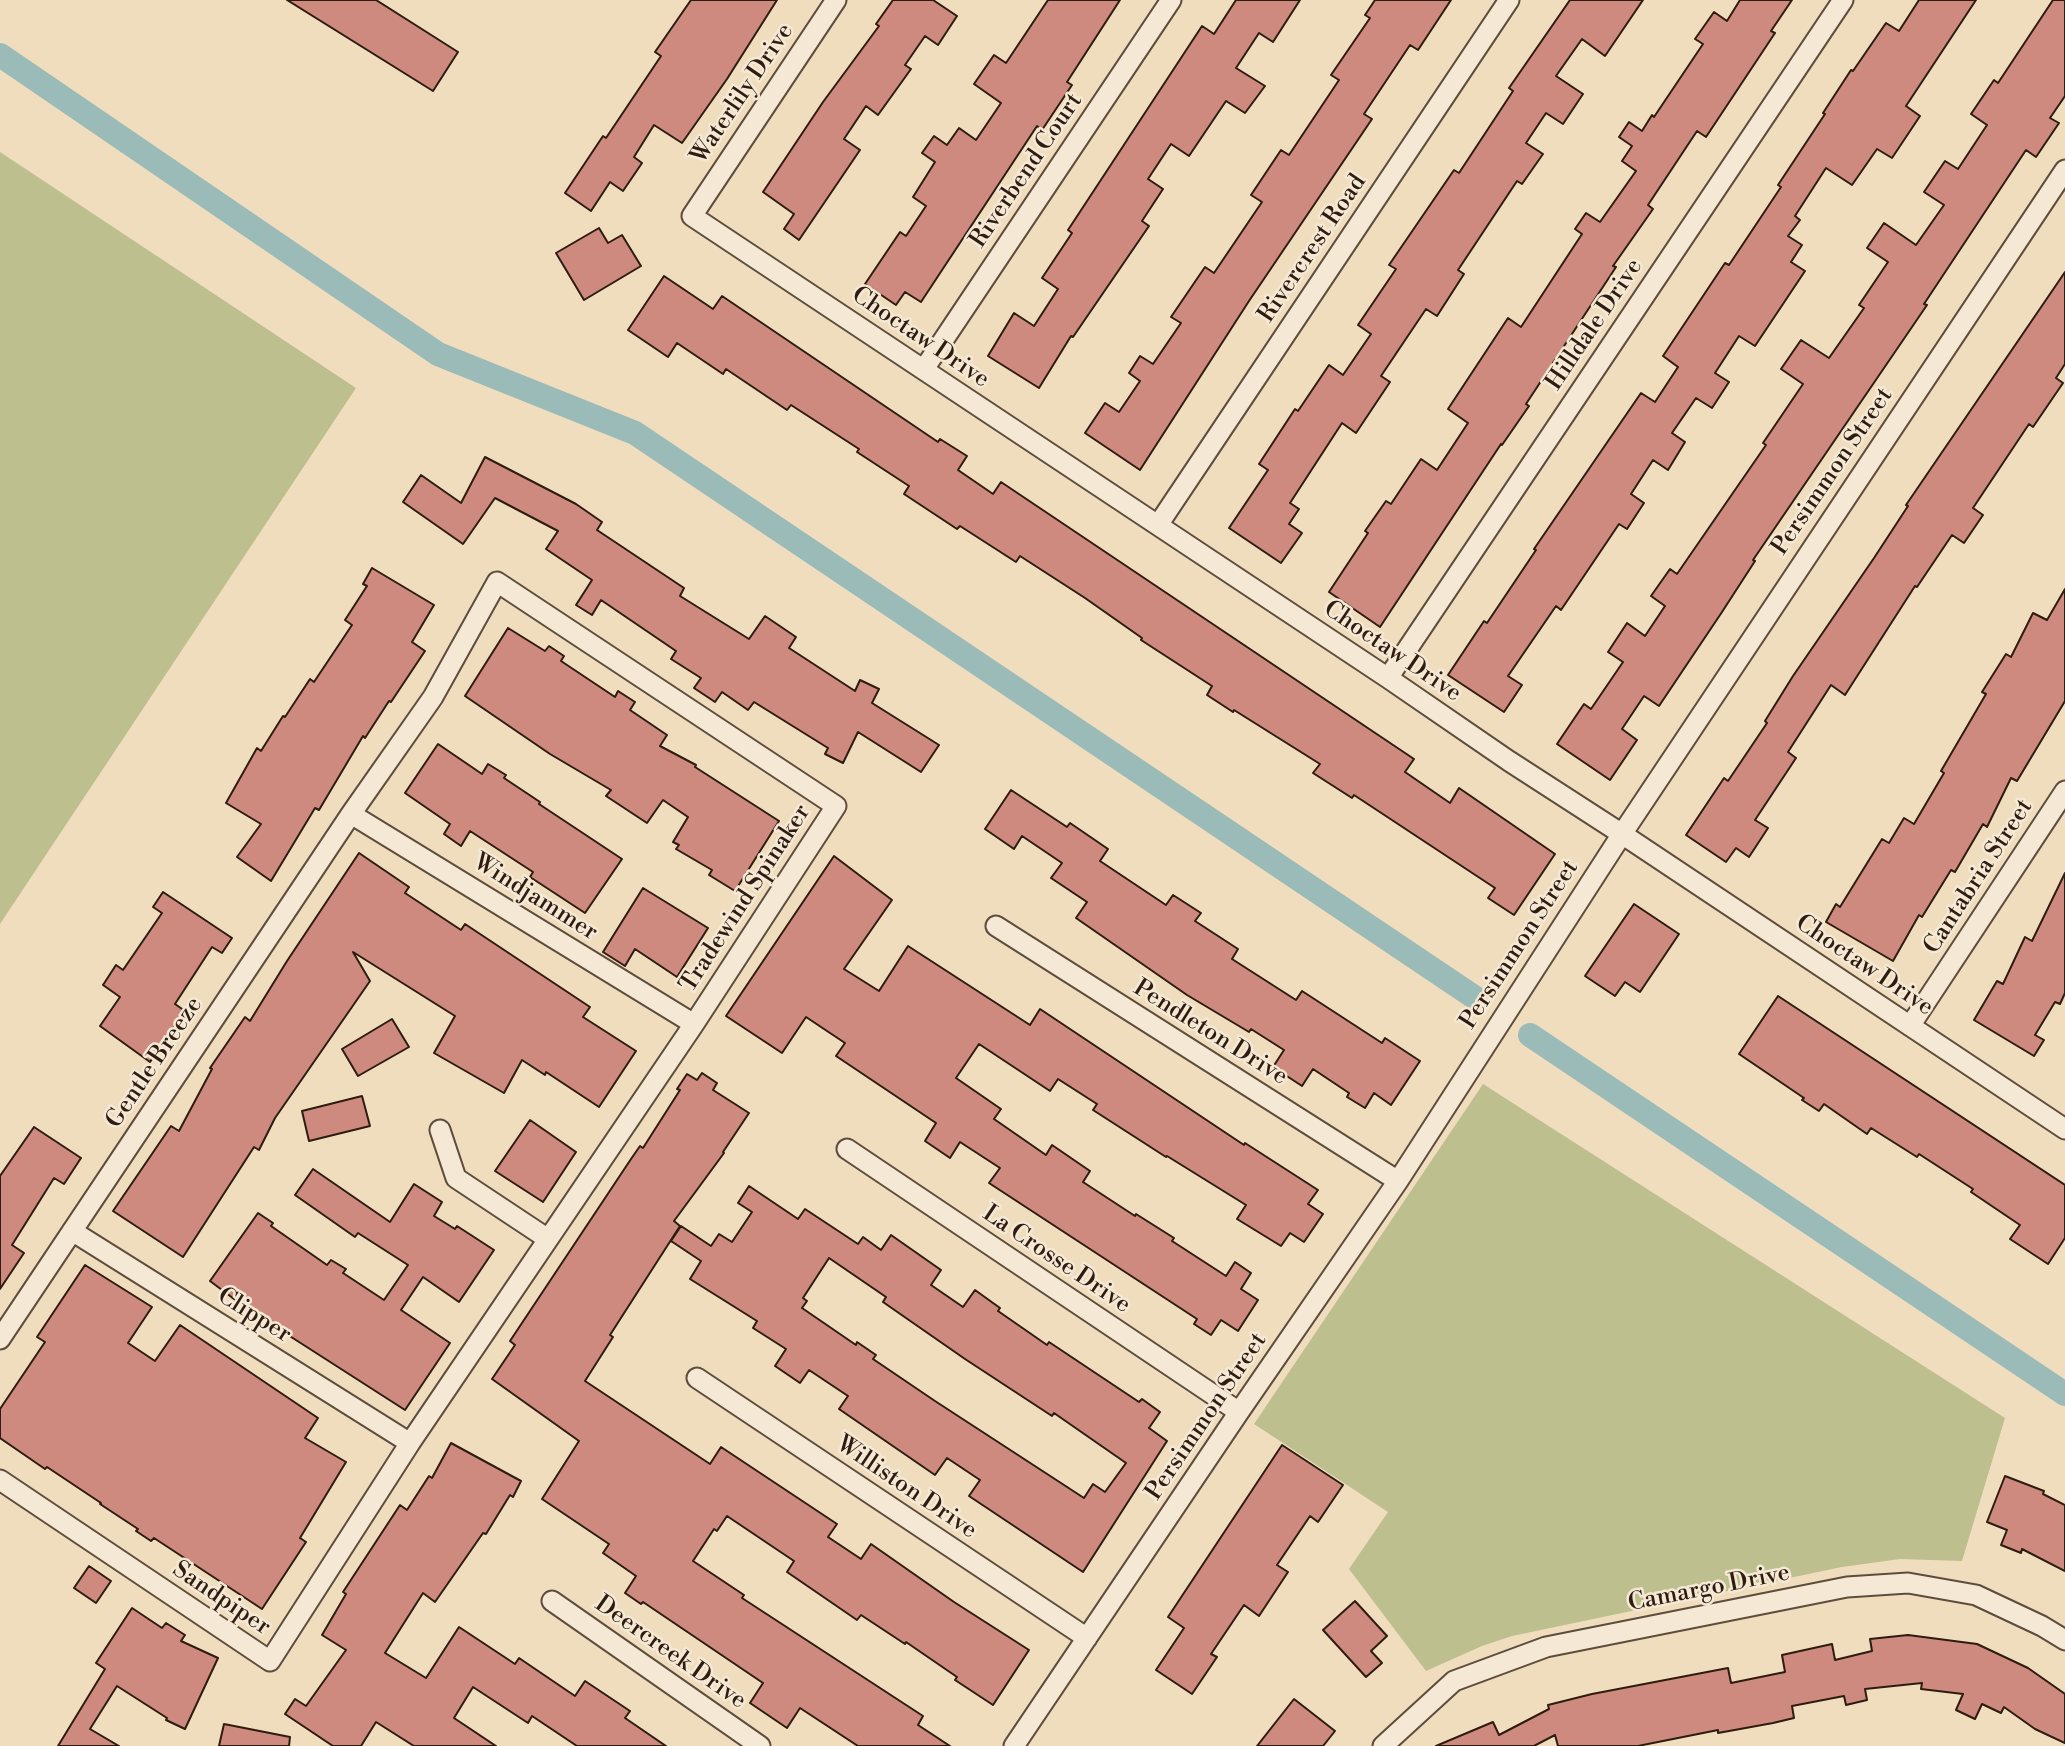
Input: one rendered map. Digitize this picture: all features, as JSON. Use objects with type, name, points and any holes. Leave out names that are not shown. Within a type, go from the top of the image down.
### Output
[{"type":"street","name":"Waterlily Drive","points":[[692,215],[835,0]]},
{"type":"street","name":"Riverbend Court","points":[[924,369],[1171,0]]},
{"type":"street","name":"Rivercrest Road","points":[[1158,525],[1509,0]]},
{"type":"street","name":"Hilldale Drive","points":[[1388,678],[1843,0]]},
{"type":"street","name":"Persimmon Street","points":[[1014,1746],[1398,1181],[1622,834],[2065,170]]},
{"type":"street","name":"Choctaw Drive","points":[[692,215],[2065,1129]]},
{"type":"street","name":"Tradewind Spinaker","points":[[351,814],[433,696],[496,582],[836,806],[694,1024],[410,1443]]},
{"type":"street","name":"Cantabria Street","points":[[1910,1026],[2065,791]]},
{"type":"street","name":"Windjammer","points":[[351,814],[694,1024]]},
{"type":"street","name":"Gentle Breeze","points":[[0,1339],[351,814]]},
{"type":"street","name":"Pendleton Drive","points":[[996,926],[1398,1181]]},
{"type":"street","points":[[440,1130],[456,1178],[548,1239]]},
{"type":"street","name":"La Crosse Drive","points":[[847,1149],[1239,1412]]},
{"type":"street","name":"Clipper","points":[[72,1231],[410,1443]]},
{"type":"street","name":"Williston Drive","points":[[697,1378],[1087,1638]]},
{"type":"street","name":"Sandpiper","points":[[0,1480],[270,1661],[410,1443]]},
{"type":"street","name":"Camargo Drive","points":[[1383,1746],[1454,1681],[1546,1647],[1847,1587],[1908,1583],[1976,1595],[2042,1626],[2065,1640]]},
{"type":"street","name":"Deercreek Drive","points":[[552,1601],[760,1746]]},
{"type":"green space","points":[[0,152],[356,388],[0,924]]},
{"type":"green space","points":[[1483,1084],[2005,1418],[1962,1561],[1900,1559],[1842,1567],[1512,1636],[1426,1671],[1349,1569],[1388,1512],[1254,1424]]},
{"type":"building","points":[[287,0],[376,0],[458,52],[433,91]]},
{"type":"building","points":[[691,0],[777,0],[682,143],[654,125],[634,157],[642,163],[623,191],[610,182],[591,211],[565,193],[661,56],[655,52]]},
{"type":"building","points":[[893,0],[933,0],[957,16],[938,45],[925,36],[905,65],[911,69],[878,115],[866,106],[844,139],[860,150],[799,240],[784,229],[794,214],[763,192],[823,102],[879,26],[876,24]]},
{"type":"building","points":[[1048,0],[1120,0],[1067,82],[1072,85],[1042,130],[1037,126],[921,302],[905,292],[896,305],[865,284],[900,232],[906,236],[926,206],[913,197],[935,162],[922,153],[934,136],[947,145],[959,128],[976,140],[1001,103],[974,84],[994,55],[1006,63]]},
{"type":"building","points":[[1236,0],[1300,0],[1273,42],[1259,33],[1236,68],[1265,86],[1245,113],[1226,101],[1189,156],[1171,144],[1148,179],[1163,189],[1142,221],[1149,226],[1073,337],[1071,336],[1039,388],[988,356],[1014,313],[1034,326],[1058,289],[1042,278],[1072,233],[1068,230],[1202,26],[1214,34]]},
{"type":"building","points":[[1375,0],[1451,0],[1418,50],[1410,45],[1364,114],[1372,119],[1249,301],[1140,470],[1085,433],[1105,403],[1119,412],[1140,381],[1129,373],[1140,356],[1153,364],[1181,323],[1171,317],[1205,267],[1214,273],[1262,202],[1251,195],[1281,150],[1289,155],[1339,80],[1331,75],[1370,18],[1365,15]]},
{"type":"building","points":[[1570,0],[1643,0],[1605,56],[1582,39],[1556,76],[1583,94],[1563,124],[1546,113],[1526,143],[1543,154],[1522,184],[1517,181],[1458,270],[1464,274],[1437,316],[1426,309],[1381,376],[1390,382],[1356,433],[1342,423],[1290,503],[1299,509],[1289,524],[1302,533],[1281,563],[1229,528],[1268,470],[1259,464],[1295,409],[1298,411],[1329,365],[1343,375],[1371,334],[1358,325],[1396,269],[1389,265],[1454,170],[1459,173],[1513,91],[1509,88]]},
{"type":"building","points":[[1740,0],[1792,0],[1771,31],[1775,33],[1706,137],[1697,131],[1648,205],[1653,209],[1613,266],[1616,267],[1526,404],[1529,406],[1380,627],[1329,592],[1386,501],[1391,504],[1421,459],[1437,470],[1468,423],[1448,409],[1508,318],[1521,327],[1582,234],[1575,229],[1586,213],[1600,222],[1636,171],[1622,161],[1632,146],[1619,137],[1629,122],[1642,131],[1703,44],[1695,39],[1714,12],[1727,21]]},
{"type":"building","points":[[1919,0],[1976,0],[1906,106],[1920,116],[1892,158],[1877,149],[1852,185],[1826,168],[1795,216],[1800,220],[1788,236],[1802,245],[1791,262],[1805,271],[1755,346],[1739,336],[1715,373],[1729,382],[1712,408],[1696,398],[1672,433],[1685,442],[1668,470],[1653,460],[1631,494],[1644,503],[1627,529],[1619,524],[1561,610],[1556,606],[1508,676],[1522,685],[1504,712],[1448,675],[1484,621],[1487,623],[1536,550],[1534,549],[1641,393],[1655,402],[1678,367],[1663,356],[1725,263],[1729,265],[1781,187],[1778,185],[1851,70],[1853,71],[1886,23],[1899,31]]},
{"type":"building","points":[[2053,0],[2065,0],[2065,96],[2050,118],[2059,123],[2036,157],[2026,150],[1924,304],[1927,305],[1753,560],[1755,561],[1659,706],[1644,696],[1622,729],[1637,740],[1610,780],[1557,744],[1584,704],[1591,709],[1623,662],[1608,652],[1627,623],[1645,636],[1665,606],[1651,596],[1670,569],[1677,574],[1766,445],[1763,443],[1803,384],[1781,369],[1801,340],[1829,358],[1864,308],[1859,305],[1888,262],[1867,248],[1884,223],[1916,245],[1944,205],[1924,192],[1945,161],[1958,169],[1987,125],[1971,114],[1994,80],[1998,83]]},
{"type":"building","points":[[599,228],[608,243],[622,235],[641,266],[584,300],[556,253]]},
{"type":"building","points":[[2065,272],[2065,364],[2056,378],[2063,383],[2033,427],[2029,424],[1973,508],[1983,515],[1964,543],[1952,535],[1917,587],[1915,586],[1845,695],[1831,685],[1788,752],[1796,758],[1755,820],[1768,828],[1749,857],[1736,848],[1726,862],[1686,835],[1724,778],[1728,781],[1767,723],[1765,721],[1793,676],[1874,558],[1908,506],[1906,505]]},
{"type":"building","points":[[664,276],[713,309],[722,296],[938,442],[940,439],[967,456],[958,470],[993,494],[1001,482],[1414,759],[1405,772],[1450,803],[1459,788],[1555,854],[1514,915],[1488,898],[1495,888],[1354,795],[1352,798],[1313,773],[1320,764],[1207,695],[1212,686],[1141,640],[1142,638],[1085,598],[1020,556],[1016,562],[960,526],[957,529],[904,494],[909,486],[857,452],[859,449],[791,405],[787,410],[726,369],[723,374],[677,343],[668,357],[628,330]]},
{"type":"building","points":[[485,457],[576,504],[602,522],[597,530],[684,588],[680,596],[749,639],[765,616],[796,637],[789,648],[855,691],[860,680],[879,689],[872,703],[939,745],[921,772],[858,732],[843,763],[825,754],[828,748],[754,702],[748,710],[722,692],[715,702],[694,688],[701,678],[671,659],[676,651],[601,600],[592,615],[576,605],[592,580],[546,549],[558,531],[495,498],[463,544],[403,502],[421,475],[461,503]]},
{"type":"building","points":[[372,568],[434,605],[412,642],[425,651],[365,738],[363,736],[319,810],[315,808],[271,881],[237,857],[261,824],[226,803],[257,748],[261,751],[283,716],[285,717],[310,679],[314,682],[352,625],[345,620],[367,586],[363,584]]},
{"type":"building","points":[[2065,589],[2065,701],[2017,781],[2011,778],[1987,827],[1983,824],[1955,872],[1951,870],[1922,917],[1919,915],[1893,961],[1826,922],[1836,904],[1840,907],[1882,839],[1889,843],[1904,818],[1914,824],[1986,694],[1982,692],[2006,654],[2011,657],[2033,613],[2047,620]]},
{"type":"building","points":[[508,628],[545,651],[549,646],[564,656],[561,661],[615,697],[618,691],[635,702],[630,710],[667,735],[660,746],[696,765],[695,767],[779,821],[735,891],[709,875],[712,870],[676,849],[679,845],[673,842],[688,817],[663,800],[647,823],[606,796],[611,790],[550,754],[465,696]]},
{"type":"building","points":[[438,744],[482,774],[488,764],[506,775],[504,778],[540,802],[539,804],[622,859],[585,913],[530,877],[533,872],[470,831],[461,846],[444,834],[450,824],[405,793]]},
{"type":"building","points":[[1011,790],[1067,827],[1070,823],[1108,849],[1100,861],[1166,905],[1173,895],[1201,913],[1195,921],[1238,949],[1232,959],[1296,1000],[1302,991],[1382,1043],[1385,1038],[1420,1061],[1391,1105],[1374,1093],[1365,1108],[1347,1097],[1349,1093],[1313,1069],[1302,1086],[1273,1067],[1284,1050],[1187,995],[1076,918],[1087,902],[1051,878],[1062,863],[1022,836],[1014,849],[985,829]]},
{"type":"building","points":[[359,853],[409,887],[405,893],[461,930],[465,924],[590,1007],[583,1017],[636,1051],[599,1107],[546,1072],[545,1075],[522,1060],[504,1093],[434,1053],[455,1016],[353,952],[370,981],[275,1118],[259,1150],[254,1147],[183,1257],[113,1211],[171,1126],[179,1131],[212,1069],[210,1068],[245,1017],[250,1021]]},
{"type":"building","points":[[834,856],[892,900],[844,969],[879,991],[908,946],[1030,1025],[1040,1009],[1244,1145],[1245,1143],[1318,1190],[1308,1204],[1323,1214],[1304,1242],[1290,1233],[1281,1246],[1237,1219],[1246,1205],[1093,1110],[1097,1104],[1058,1079],[1050,1091],[979,1044],[956,1078],[1001,1109],[994,1119],[1046,1155],[1052,1145],[1090,1171],[1083,1182],[1174,1238],[1172,1241],[1226,1276],[1235,1262],[1251,1273],[1241,1289],[1258,1300],[1238,1331],[1221,1320],[1211,1335],[1194,1324],[1197,1319],[989,1183],[1000,1168],[960,1142],[950,1158],[925,1141],[936,1123],[836,1056],[845,1043],[806,1017],[782,1053],[726,1016]]},
{"type":"building","points":[[2065,873],[2065,993],[2060,1004],[2055,1002],[2035,1035],[2044,1040],[2034,1056],[1974,1020],[1997,981],[2003,984],[2025,937],[2032,941]]},
{"type":"building","points":[[643,888],[708,928],[677,977],[635,949],[625,966],[603,952]]},
{"type":"building","points":[[163,892],[232,938],[222,953],[212,947],[175,1004],[185,1011],[150,1062],[100,1026],[120,997],[103,985],[116,965],[123,970],[162,913],[153,907]]},
{"type":"building","points":[[1634,904],[1679,934],[1640,992],[1625,982],[1615,996],[1585,976]]},
{"type":"building","points":[[1778,996],[2065,1185],[2065,1238],[2048,1264],[2010,1239],[2020,1225],[1971,1192],[1973,1189],[1919,1154],[1917,1157],[1871,1128],[1867,1134],[1824,1104],[1819,1111],[1739,1054]]},
{"type":"building","points":[[392,1019],[409,1047],[358,1076],[342,1049]]},
{"type":"building","points":[[702,1073],[717,1083],[713,1090],[749,1113],[724,1153],[674,1221],[680,1226],[610,1335],[613,1337],[585,1381],[710,1464],[721,1447],[837,1524],[828,1537],[861,1559],[871,1544],[1029,1650],[993,1705],[906,1642],[905,1644],[861,1615],[857,1620],[787,1572],[794,1561],[727,1516],[717,1531],[714,1529],[693,1561],[744,1595],[742,1598],[923,1716],[918,1725],[950,1746],[858,1746],[800,1708],[787,1728],[750,1703],[763,1683],[643,1602],[641,1604],[625,1593],[636,1576],[603,1553],[609,1544],[542,1499],[579,1441],[492,1379],[515,1345],[510,1341],[631,1159],[640,1146],[643,1148],[680,1090],[677,1089],[687,1074],[697,1080]]},
{"type":"building","points":[[362,1096],[370,1126],[309,1141],[302,1111]]},
{"type":"building","points":[[530,1120],[576,1152],[543,1202],[495,1171]]},
{"type":"building","points":[[34,1127],[81,1158],[64,1184],[54,1178],[12,1245],[24,1253],[0,1289],[0,1176]]},
{"type":"building","points":[[313,1169],[390,1222],[414,1184],[442,1202],[434,1216],[455,1229],[457,1226],[494,1250],[459,1302],[423,1277],[401,1310],[450,1343],[405,1410],[246,1308],[210,1281],[258,1213],[273,1223],[271,1226],[327,1265],[331,1260],[346,1269],[343,1273],[384,1300],[408,1265],[358,1233],[355,1237],[295,1195]]},
{"type":"building","points":[[749,1186],[798,1219],[805,1209],[858,1244],[863,1237],[881,1250],[891,1235],[941,1270],[931,1285],[963,1307],[975,1290],[1000,1308],[998,1311],[1047,1345],[1049,1342],[1139,1402],[1142,1399],[1160,1412],[1149,1428],[1167,1441],[1083,1572],[969,1496],[980,1480],[947,1458],[935,1475],[839,1409],[848,1396],[809,1370],[800,1383],[775,1366],[786,1349],[753,1328],[757,1321],[690,1279],[701,1261],[671,1241],[681,1226],[711,1246],[719,1234],[732,1242],[752,1212],[738,1203]],"holes":[[[829,1258],[886,1297],[883,1302],[965,1359],[1052,1416],[1054,1413],[1126,1463],[1105,1492],[1093,1484],[1084,1498],[935,1401],[873,1359],[876,1355],[857,1342],[856,1345],[802,1308],[807,1301],[803,1298]]]},
{"type":"building","points":[[85,1265],[152,1307],[128,1343],[155,1361],[180,1325],[318,1418],[305,1438],[346,1462],[300,1538],[306,1542],[262,1609],[154,1538],[151,1541],[101,1503],[0,1438],[0,1409],[45,1342],[37,1337]]},
{"type":"building","points":[[451,1443],[521,1481],[513,1497],[510,1495],[486,1534],[483,1533],[435,1602],[423,1593],[385,1653],[426,1678],[459,1627],[515,1664],[519,1658],[575,1696],[585,1681],[630,1711],[625,1718],[666,1746],[577,1746],[532,1716],[528,1723],[473,1687],[454,1718],[496,1746],[414,1746],[376,1722],[361,1746],[333,1746],[285,1714],[295,1699],[306,1706],[346,1650],[322,1635],[346,1594],[343,1592],[400,1505],[407,1510],[429,1476],[432,1478]]},
{"type":"building","points":[[1282,1445],[1343,1485],[1318,1522],[1310,1516],[1277,1565],[1288,1572],[1259,1616],[1244,1605],[1211,1654],[1217,1657],[1192,1694],[1156,1670],[1184,1628],[1168,1617]]},
{"type":"building","points":[[2005,1476],[2044,1491],[2043,1494],[2065,1505],[2065,1571],[2022,1549],[2021,1553],[2001,1545],[2007,1530],[1987,1522]]},
{"type":"building","points":[[89,1566],[111,1581],[96,1603],[74,1588]]},
{"type":"building","points":[[1355,1601],[1387,1636],[1371,1651],[1382,1663],[1366,1677],[1323,1630]]},
{"type":"building","points":[[132,1608],[162,1628],[166,1623],[185,1635],[181,1641],[218,1658],[185,1729],[166,1720],[167,1718],[117,1686],[90,1729],[119,1746],[58,1746],[105,1669],[96,1663]]},
{"type":"building","points":[[1908,1635],[1977,1644],[2028,1668],[2065,1694],[2065,1743],[2035,1729],[2004,1707],[2001,1713],[1982,1704],[1975,1719],[1956,1710],[1963,1694],[1921,1689],[1922,1683],[1865,1689],[1867,1700],[1846,1705],[1844,1696],[1792,1706],[1794,1718],[1773,1723],[1718,1733],[1718,1730],[1638,1746],[1558,1746],[1555,1735],[1534,1746],[1436,1746],[1493,1722],[1499,1735],[1549,1709],[1548,1705],[1592,1694],[1728,1668],[1731,1683],[1785,1672],[1782,1655],[1832,1644],[1835,1660],[1872,1651],[1870,1639]]},
{"type":"building","points":[[1294,1699],[1335,1731],[1323,1746],[1257,1746]]},
{"type":"building","points":[[224,1724],[290,1737],[289,1746],[219,1746]]},
{"type":"waterway","points":[[0,55],[438,354],[635,433],[1474,997]]},
{"type":"waterway","points":[[1530,1035],[2065,1394]]}]
